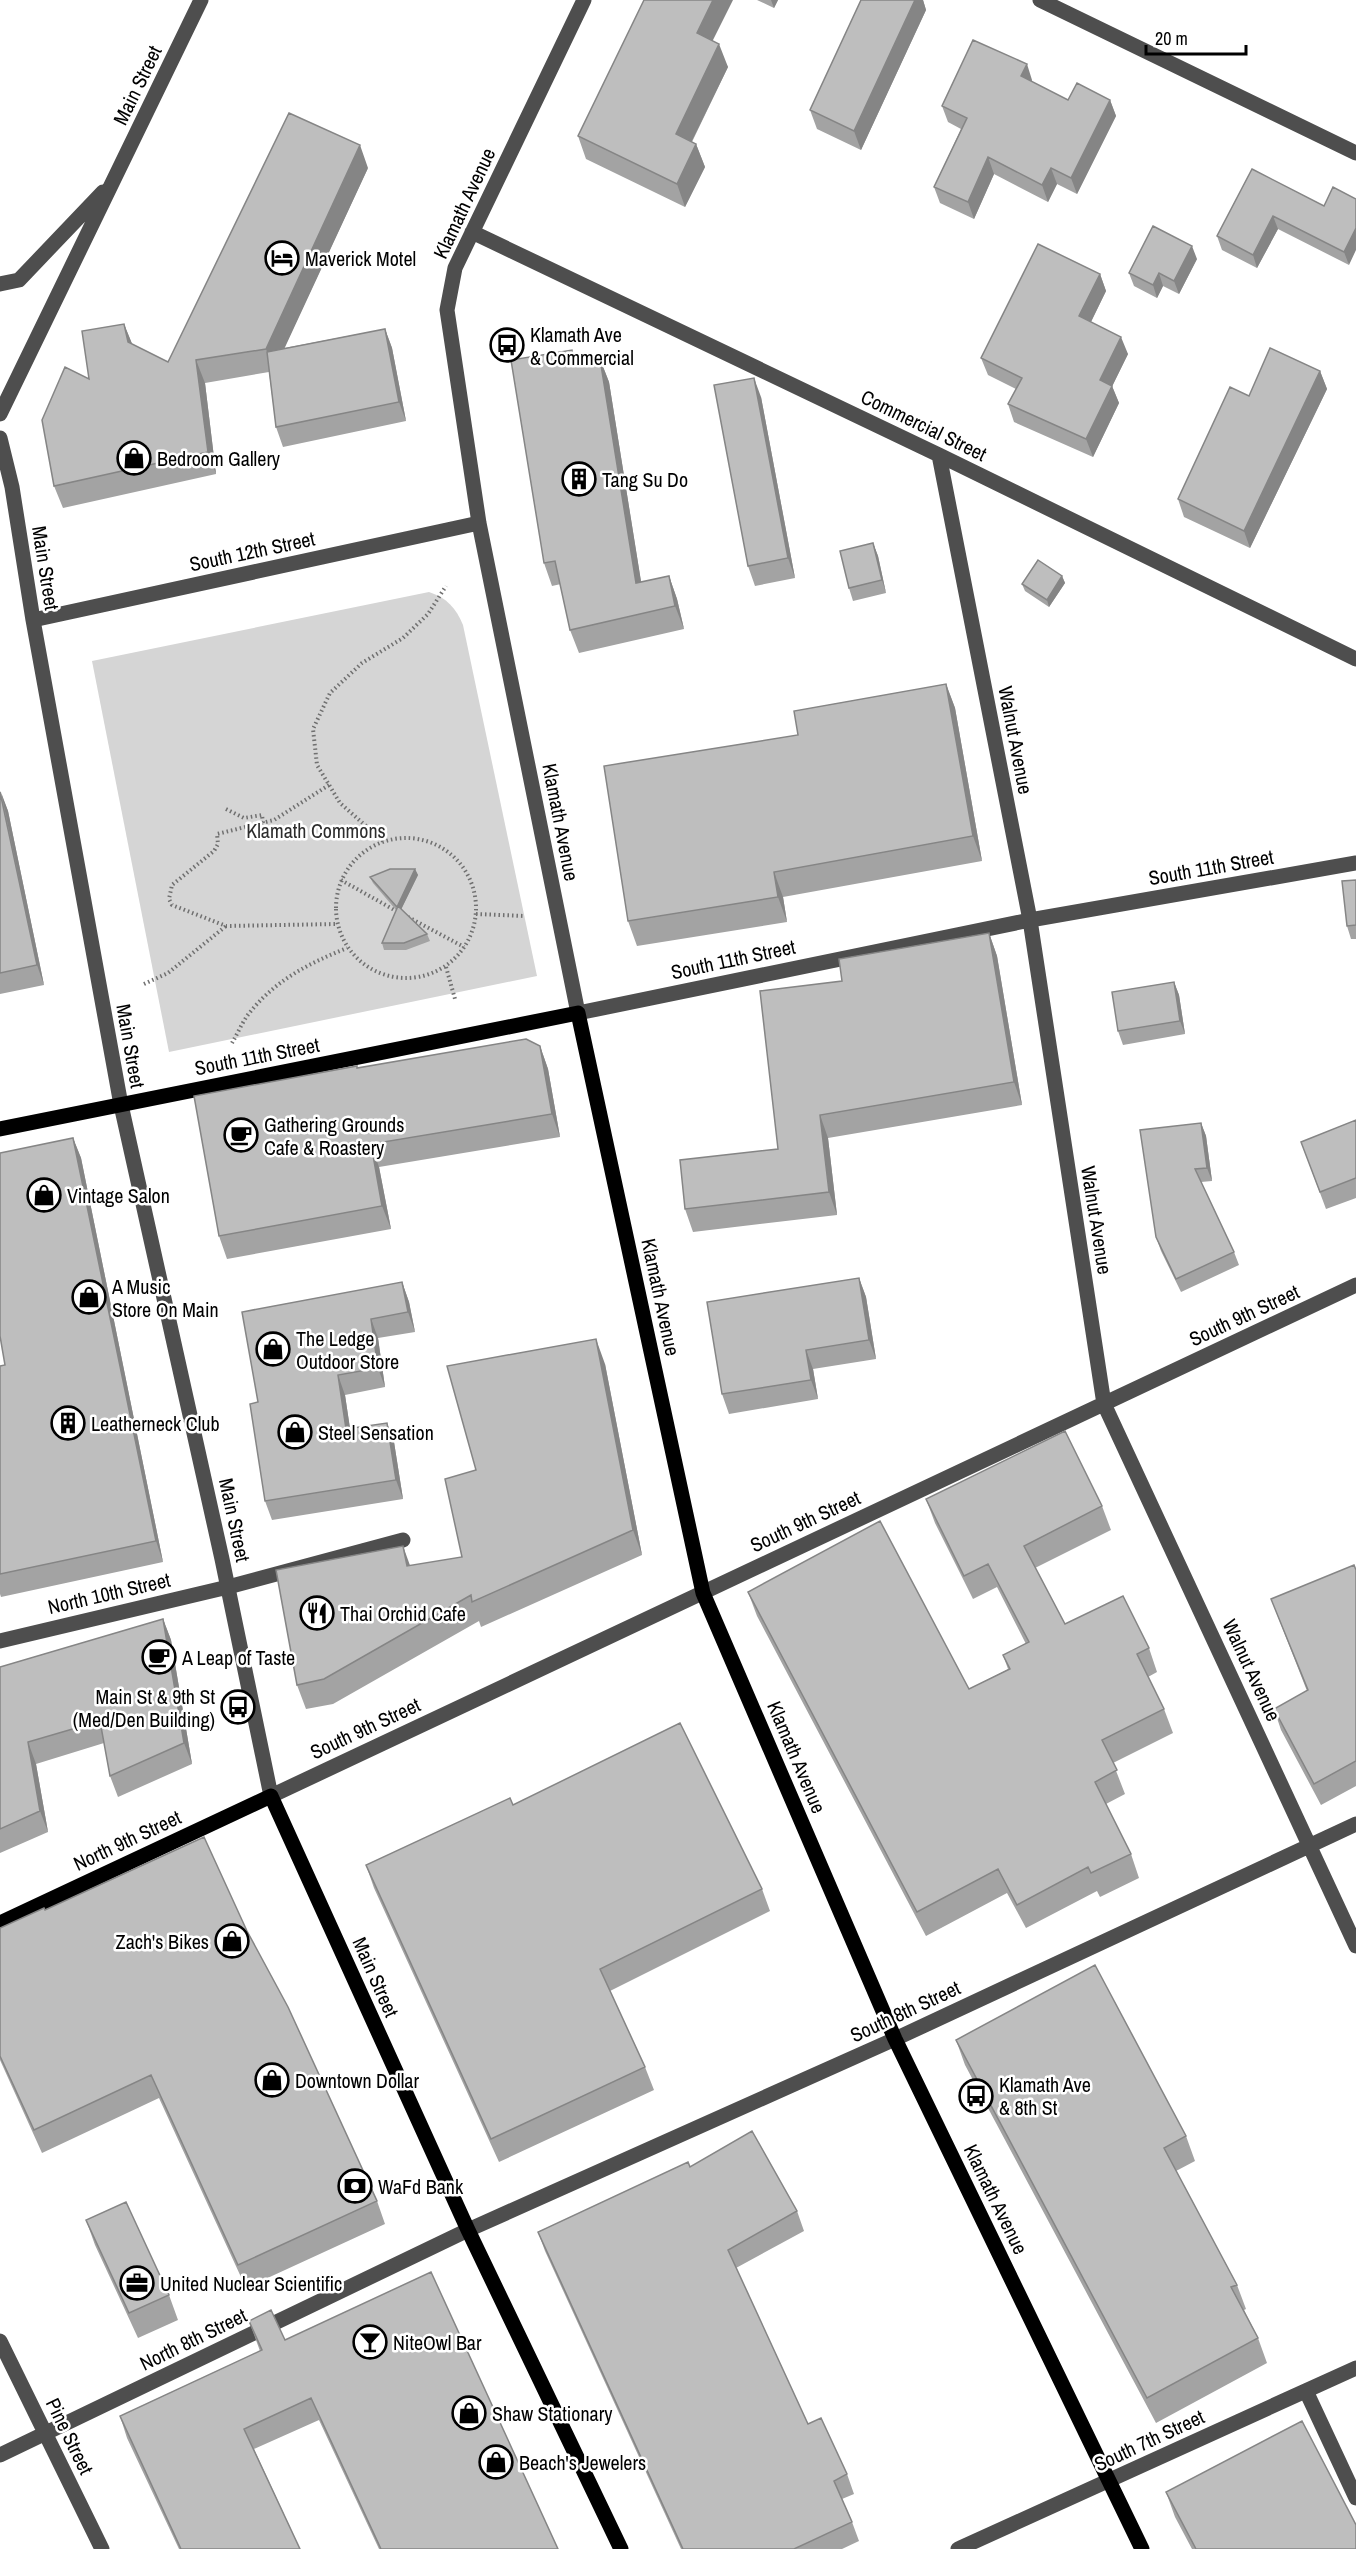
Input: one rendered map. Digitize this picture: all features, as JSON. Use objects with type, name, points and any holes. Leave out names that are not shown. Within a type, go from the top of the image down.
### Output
[{"type":"main road","name":"South 11th Street","points":[[0,1129],[578,1012]]},
{"type":"main road","name":"Klamath Avenue","points":[[578,1012],[703,1593],[895,2039],[1142,2549]]},
{"type":"main road","name":"North 9th Street","points":[[0,1923],[271,1796]]},
{"type":"main road","name":"Main Street","points":[[271,1796],[468,2230],[621,2549]]},
{"type":"street","name":"Main Street","points":[[0,414],[201,0]]},
{"type":"street","name":"Klamath Avenue","points":[[578,1012],[479,523],[447,310],[455,268],[584,0]]},
{"type":"street","points":[[1040,0],[1356,153]]},
{"type":"street","points":[[0,284],[19,280],[113,181]]},
{"type":"street","name":"Commercial Street","points":[[472,232],[939,455],[1356,659]]},
{"type":"street","name":"Main Street","points":[[0,438],[16,511],[33,620],[121,1105],[228,1587],[271,1796]]},
{"type":"street","name":"Walnut Avenue","points":[[939,455],[1030,920],[1104,1404],[1356,1946]]},
{"type":"street","points":[[0,513],[16,511]]},
{"type":"street","name":"South 12th Street","points":[[33,620],[479,523]]},
{"type":"street","name":"South 11th Street","points":[[578,1012],[1030,920],[1356,863]]},
{"type":"street","name":"South 9th Street","points":[[271,1796],[1356,1285]]},
{"type":"street","name":"North 10th Street","points":[[0,1641],[228,1587],[403,1540]]},
{"type":"street","name":"South 8th Street","points":[[468,2230],[895,2039],[1356,1824]]},
{"type":"street","name":"North 8th Street","points":[[0,2455],[468,2230]]},
{"type":"street","name":"Pine Street","points":[[0,2341],[102,2549]]},
{"type":"street","name":"South 7th Street","points":[[958,2549],[1110,2482],[1356,2368]]},
{"type":"street","points":[[1306,2391],[1356,2498]]},
{"type":"path","points":[[383,841],[340,802],[316,765],[313,729],[330,693],[362,663],[403,638],[428,614],[446,586]]},
{"type":"path","points":[[330,785],[274,820],[217,834],[218,844],[214,851],[172,885],[169,899],[172,905],[226,926],[338,924]]},
{"type":"path","points":[[226,809],[244,818],[262,815],[263,823]]},
{"type":"path","points":[[419,838],[437,844],[452,854],[464,868],[473,884],[476,914],[469,938],[446,967],[429,975],[411,979],[393,978],[367,967],[347,948],[338,924],[336,895],[341,880],[352,862],[366,850],[383,841],[419,838]]},
{"type":"path","points":[[341,880],[464,947]]},
{"type":"path","points":[[476,914],[525,916]]},
{"type":"path","points":[[144,984],[168,973],[226,926]]},
{"type":"path","points":[[232,1043],[250,1011],[281,980],[315,961],[347,948]]},
{"type":"path","points":[[446,967],[455,999]]},
{"type":"green space","name":"Klamath Commons","points":[[429,592],[450,604],[463,625],[537,976],[169,1052],[92,661]]},
{"type":"building","points":[[644,0],[713,0],[697,33],[719,44],[676,134],[696,144],[677,184],[578,136]]},
{"type":"building","points":[[861,0],[915,0],[854,131],[810,110]]},
{"type":"building","points":[[973,40],[1027,64],[1021,76],[1068,100],[1077,83],[1110,100],[1071,178],[1051,168],[1042,185],[988,157],[968,202],[934,187],[967,118],[942,106]]},
{"type":"building","points":[[289,113],[360,145],[266,349],[196,360],[208,452],[54,486],[42,420],[65,367],[89,379],[82,331],[124,324],[128,342],[168,362]]},
{"type":"building","points":[[1252,169],[1324,206],[1333,187],[1356,199],[1356,228],[1344,252],[1273,216],[1253,255],[1217,236]]},
{"type":"building","points":[[1153,226],[1192,246],[1174,281],[1159,273],[1153,285],[1129,273]]},
{"type":"building","points":[[1038,244],[1100,274],[1079,316],[1121,337],[1100,380],[1112,386],[1086,439],[1008,404],[1022,378],[981,358]]},
{"type":"building","points":[[385,329],[399,402],[276,427],[267,352]]},
{"type":"building","points":[[1270,348],[1320,371],[1244,531],[1178,499],[1230,387],[1249,396]]},
{"type":"building","name":"Tang Su Do","points":[[572,350],[574,363],[600,359],[636,583],[669,576],[675,606],[570,630],[555,561],[544,563],[511,360]]},
{"type":"building","points":[[754,378],[788,558],[748,566],[714,385]]},
{"type":"building","points":[[873,543],[882,580],[849,588],[840,551]]},
{"type":"building","points":[[1038,560],[1062,576],[1047,600],[1022,584]]},
{"type":"building","points":[[946,684],[973,836],[774,872],[778,897],[628,921],[604,766],[798,735],[794,711]]},
{"type":"building","points":[[0,792],[37,965],[0,973]]},
{"type":"building","points":[[390,869],[415,869],[397,907],[370,877]]},
{"type":"building","points":[[1356,880],[1356,925],[1347,926],[1342,881]]},
{"type":"building","points":[[398,906],[427,934],[404,943],[382,943]]},
{"type":"building","points":[[989,933],[1014,1082],[820,1115],[829,1192],[685,1209],[680,1160],[778,1149],[760,991],[842,981],[839,959]]},
{"type":"building","points":[[1174,982],[1180,1021],[1118,1031],[1112,992]]},
{"type":"building","points":[[526,1039],[540,1046],[552,1114],[371,1144],[382,1206],[219,1236],[194,1096],[357,1066],[357,1068]]},
{"type":"building","points":[[1356,1120],[1356,1178],[1320,1192],[1301,1142]]},
{"type":"building","points":[[1201,1123],[1207,1168],[1195,1169],[1234,1252],[1176,1279],[1156,1237],[1140,1130]]},
{"type":"building","points":[[73,1138],[156,1541],[0,1574],[0,1366],[5,1365],[0,1336],[0,1153]]},
{"type":"building","points":[[859,1278],[869,1340],[806,1350],[811,1380],[722,1394],[707,1302]]},
{"type":"building","points":[[402,1282],[408,1312],[371,1319],[378,1368],[338,1375],[346,1429],[387,1423],[396,1480],[265,1501],[250,1404],[258,1402],[242,1312]]},
{"type":"building","points":[[596,1339],[633,1530],[472,1602],[471,1595],[324,1679],[297,1685],[276,1570],[403,1546],[407,1566],[462,1557],[445,1479],[476,1470],[447,1366]]},
{"type":"building","points":[[1065,1431],[1102,1506],[1024,1546],[1065,1624],[1123,1596],[1149,1648],[1137,1654],[1164,1709],[1102,1740],[1117,1770],[1095,1782],[1131,1854],[1091,1873],[1088,1867],[1017,1905],[998,1869],[917,1912],[748,1592],[880,1521],[969,1689],[1010,1669],[1003,1655],[1029,1642],[988,1564],[964,1576],[926,1499]]},
{"type":"building","points":[[1354,1565],[1356,1570],[1356,1761],[1314,1784],[1274,1709],[1308,1690],[1271,1599]]},
{"type":"building","points":[[163,1619],[184,1743],[110,1776],[100,1721],[28,1742],[40,1811],[0,1829],[0,1667]]},
{"type":"building","points":[[680,1723],[762,1889],[600,1969],[645,2067],[491,2139],[366,1865],[510,1798],[513,1805]]},
{"type":"building","points":[[204,1837],[247,1931],[288,2007],[377,2201],[238,2265],[151,2075],[34,2130],[0,2056],[0,1928],[44,1908],[45,1910]]},
{"type":"building","points":[[1095,1965],[1186,2136],[1164,2148],[1237,2285],[1231,2287],[1258,2338],[1147,2398],[956,2040]]},
{"type":"building","points":[[752,2131],[797,2211],[728,2250],[808,2424],[821,2418],[847,2474],[834,2481],[852,2522],[794,2549],[683,2549],[538,2232],[688,2162],[690,2167]]},
{"type":"building","name":"United Nuclear Scientific","points":[[126,2202],[169,2295],[129,2313],[86,2220]]},
{"type":"building","points":[[431,2272],[558,2549],[381,2549],[311,2398],[244,2429],[300,2549],[181,2549],[120,2416],[262,2350],[249,2321],[271,2310],[285,2340]]},
{"type":"building","points":[[1302,2421],[1356,2525],[1356,2549],[1196,2549],[1166,2492]]},
{"type":"place","name":"Maverick Motel","points":[[282,258]]},
{"type":"place","name":"Klamath Ave & Commercial","points":[[507,345]]},
{"type":"place","name":"Bedroom Gallery","points":[[134,458]]},
{"type":"place","name":"Tang Su Do","points":[[579,479]]},
{"type":"place","name":"Gathering Grounds Cafe & Roastery","points":[[241,1135]]},
{"type":"place","name":"Vintage Salon","points":[[44,1195]]},
{"type":"place","name":"A Music Store On Main","points":[[89,1297]]},
{"type":"place","name":"The Ledge Outdoor Store","points":[[273,1349]]},
{"type":"place","name":"Leatherneck Club","points":[[68,1423]]},
{"type":"place","name":"Steel Sensation","points":[[295,1432]]},
{"type":"place","name":"Thai Orchid Cafe","points":[[317,1613]]},
{"type":"place","name":"A Leap of Taste","points":[[159,1657]]},
{"type":"place","name":"Main St & 9th St (Med/Den Building)","points":[[238,1707]]},
{"type":"place","name":"Zach's Bikes","points":[[232,1941]]},
{"type":"place","name":"Downtown Dollar","points":[[272,2080]]},
{"type":"place","name":"Klamath Ave & 8th St","points":[[976,2096]]},
{"type":"place","name":"WaFd Bank","points":[[355,2186]]},
{"type":"place","name":"United Nuclear Scientific","points":[[137,2283]]},
{"type":"place","name":"NiteOwl Bar","points":[[370,2342]]},
{"type":"place","name":"Shaw Stationary","points":[[469,2413]]},
{"type":"place","name":"Beach's Jewelers","points":[[496,2462]]}]
